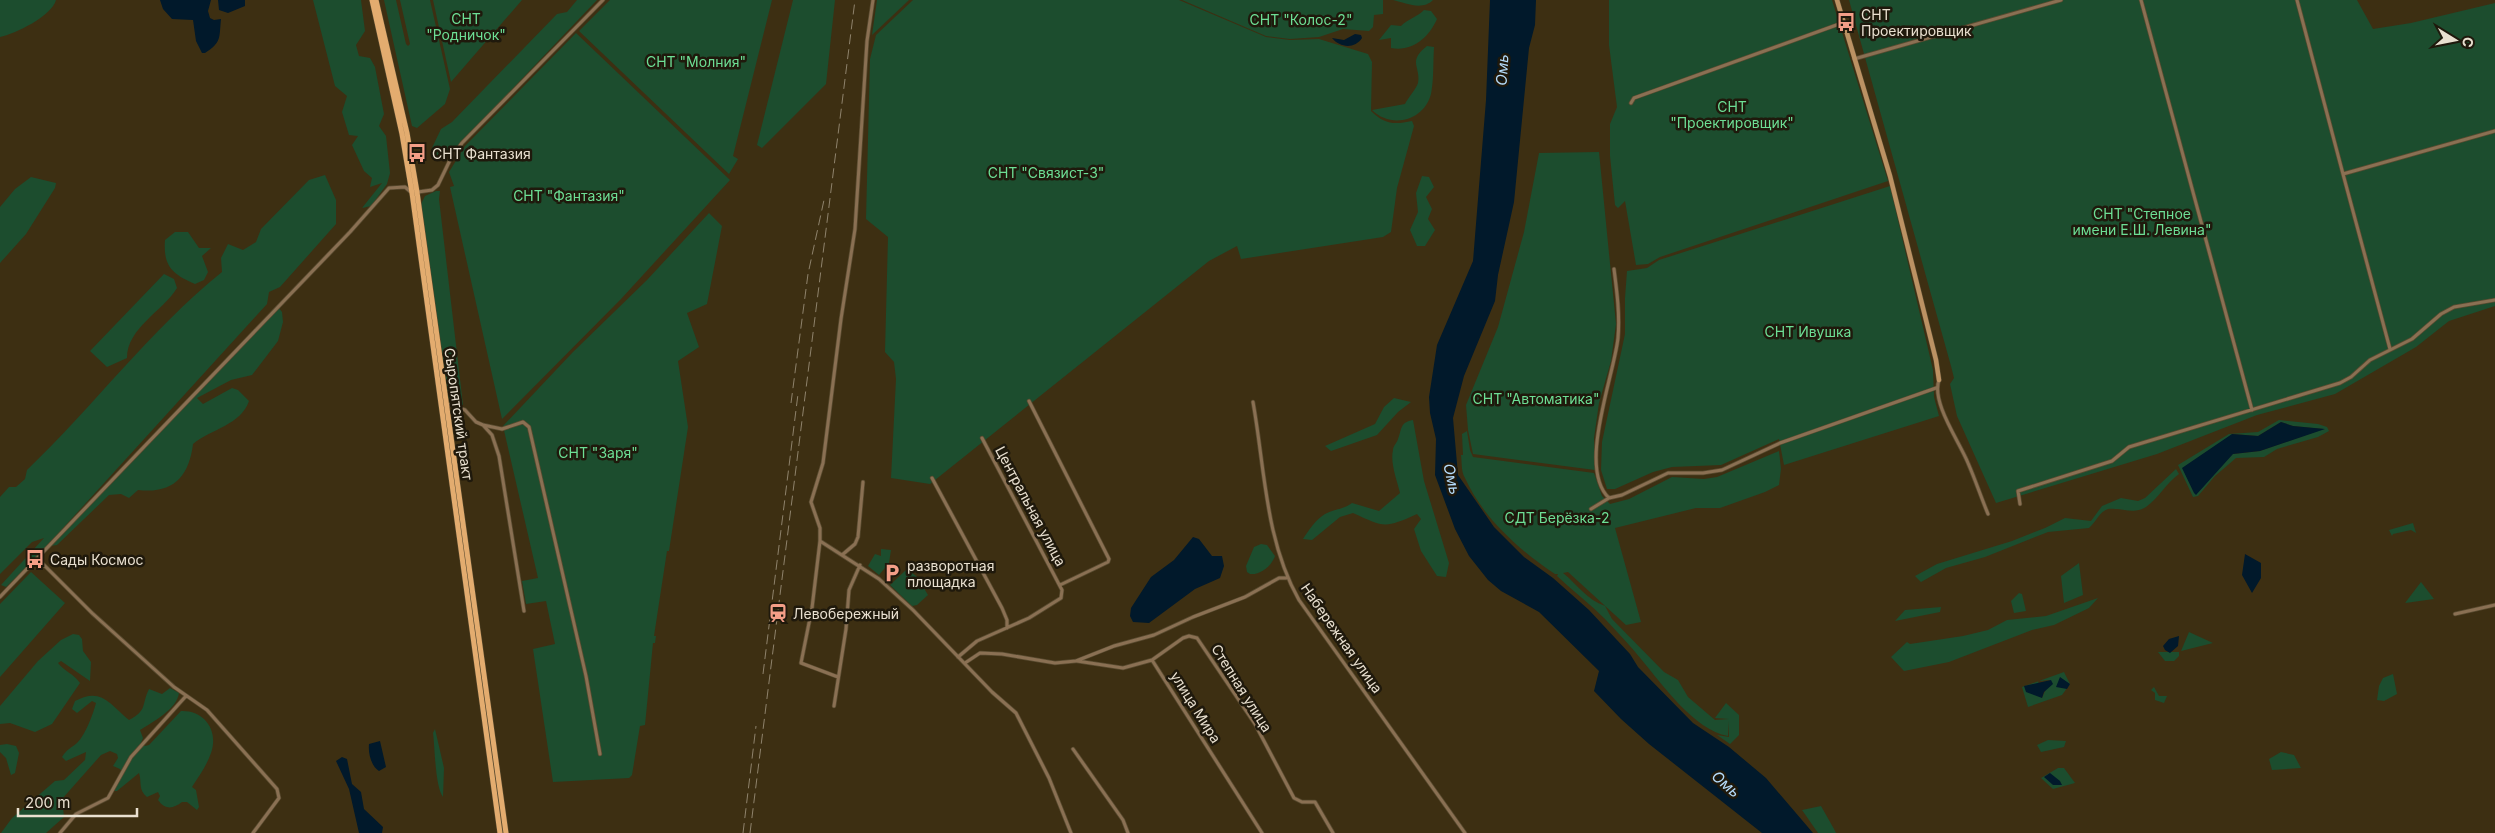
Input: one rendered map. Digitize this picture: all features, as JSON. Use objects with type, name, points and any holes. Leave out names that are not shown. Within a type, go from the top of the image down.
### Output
[{"type":"main road","name":"Сыропятский тракт","points":[[372,0],[414,193],[446,404],[506,833]]},
{"type":"main road","name":"Сыропятский тракт","points":[[376,0],[407,133],[500,833]]},
{"type":"street","points":[[0,597],[350,232],[386,192],[396,186],[405,187],[414,193],[432,190],[438,185],[451,158],[462,143],[603,0]]},
{"type":"street","points":[[838,677],[801,662],[812,608],[820,541],[820,528],[811,502],[823,463],[841,318],[855,229],[867,41],[873,0]]},
{"type":"street","points":[[1837,0],[1842,22],[1890,176],[1934,352],[1939,380],[1936,388],[1940,404],[1966,457],[1988,514]]},
{"type":"street","points":[[1854,60],[2061,0]]},
{"type":"street","points":[[2141,0],[2252,410]]},
{"type":"street","points":[[2297,0],[2390,349]]},
{"type":"street","points":[[1631,103],[1634,98],[1842,22]]},
{"type":"street","points":[[2343,174],[2495,131]]},
{"type":"street","points":[[1609,498],[1603,493],[1597,472],[1598,435],[1603,398],[1615,360],[1618,337],[1619,320],[1614,269]]},
{"type":"street","points":[[2020,504],[2018,491],[2112,461],[2129,447],[2340,383],[2390,349],[2412,339],[2437,316],[2454,307],[2495,300]]},
{"type":"street","points":[[1591,509],[1609,498],[1622,495],[1668,473],[1703,473],[1722,470],[1780,443],[1936,388]]},
{"type":"street","points":[[958,657],[977,641],[1029,618],[1061,598],[1060,585],[1094,569],[1109,559],[1028,401]]},
{"type":"street","name":"Набережная улица","points":[[1253,402],[1274,538],[1287,578],[1300,600],[1465,833]]},
{"type":"street","points":[[446,404],[465,410],[476,422],[483,425],[502,429],[523,422],[529,427],[586,676],[600,754]]},
{"type":"street","points":[[483,425],[492,436],[499,456],[524,611]]},
{"type":"street","name":"Центральная улица","points":[[982,438],[1060,585]]},
{"type":"street","points":[[932,478],[1002,608],[1007,620],[1007,628]]},
{"type":"street","points":[[842,555],[855,544],[858,537],[863,482]]},
{"type":"street","points":[[820,541],[879,579],[914,610],[958,657],[1020,718],[1049,778],[1072,833]]},
{"type":"street","points":[[37,558],[92,613],[186,696],[207,710],[279,791],[279,798],[254,833]]},
{"type":"street","points":[[834,706],[849,590],[860,565]]},
{"type":"street","points":[[1076,661],[1114,646],[1154,635],[1192,617],[1245,597],[1279,578],[1287,578]]},
{"type":"street","points":[[2454,614],[2495,605]]},
{"type":"street","name":"Степная улица","points":[[1152,660],[1183,638],[1194,636],[1197,638],[1255,724],[1291,793],[1302,802],[1316,802],[1333,833]]},
{"type":"street","points":[[964,663],[980,654],[1002,654],[1055,663],[1076,661],[1123,668],[1152,660]]},
{"type":"street","name":"улица Мира","points":[[1152,660],[1262,833]]},
{"type":"street","points":[[60,833],[76,814],[108,798],[131,757],[186,696]]},
{"type":"street","points":[[1073,749],[1123,820],[1128,833]]},
{"type":"green space","points":[[0,0],[56,0],[48,12],[40,18],[15,32],[0,37]]},
{"type":"green space","points":[[313,0],[361,0],[365,31],[356,45],[359,56],[370,58],[375,67],[384,114],[379,126],[386,136],[390,173],[387,184],[371,206],[362,208],[382,183],[370,187],[372,178],[364,171],[352,145],[358,136],[349,135],[342,112],[347,96],[335,86]]},
{"type":"green space","points":[[384,0],[396,0],[408,46],[410,44],[400,0],[430,0],[450,89],[445,104],[417,128],[412,126]]},
{"type":"green space","name":"СНТ \"Родничок\"","points":[[433,0],[522,0],[451,82]]},
{"type":"green space","points":[[577,0],[597,0],[455,149],[449,150],[446,157],[441,159],[431,150],[441,129],[452,122],[557,14],[567,12]]},
{"type":"green space","name":"СНТ \"Молния\"","points":[[610,0],[772,0],[733,156],[738,159],[729,174],[579,31]]},
{"type":"green space","name":"СНТ \"Молния\"","points":[[793,0],[835,0],[826,84],[762,148],[757,145]]},
{"type":"green space","points":[[877,0],[909,0],[872,35]]},
{"type":"green space","name":"СНТ \"Связист-3\"","points":[[913,0],[1179,0],[1266,37],[1290,40],[1319,39],[1368,54],[1372,62],[1371,111],[1385,121],[1400,123],[1412,121],[1414,126],[1397,188],[1391,232],[1383,237],[1241,259],[1237,246],[1209,261],[930,484],[891,478],[896,379],[894,362],[885,352],[888,237],[866,219],[870,59],[876,35]]},
{"type":"green space","name":"СНТ \"Колос-2\"","points":[[1182,0],[1383,0],[1383,14],[1374,15],[1373,27],[1369,31],[1343,29],[1319,37],[1290,39],[1266,36]]},
{"type":"green space","points":[[1393,0],[1433,0],[1419,6]]},
{"type":"green space","name":"СНТ \"Проектировщик\"","points":[[1609,0],[1832,0],[1888,181],[1660,257],[1648,264],[1636,265],[1625,201],[1618,208],[1615,205],[1610,156],[1610,124],[1617,107],[1609,45]]},
{"type":"green space","name":"СНТ \"Степное имени Е.Ш. Левина\"","points":[[1849,0],[2357,0],[2373,29],[2411,23],[2495,3],[2495,306],[2449,321],[2416,347],[2335,394],[2257,415],[2157,454],[1996,503],[1957,416],[1950,384],[1954,378],[1951,366]]},
{"type":"green space","points":[[1424,10],[1431,11],[1437,19],[1430,32],[1419,42],[1399,49],[1391,48],[1391,38],[1379,40],[1391,25],[1401,26]]},
{"type":"green space","name":"СНТ \"Фантазия\"","points":[[576,33],[730,180],[621,299],[502,419],[450,187],[454,186],[449,172],[465,146]]},
{"type":"green space","points":[[1427,46],[1434,47],[1433,82],[1431,94],[1422,111],[1406,119],[1397,120],[1380,116],[1372,110],[1405,104],[1418,83],[1416,60],[1421,51]]},
{"type":"green space","name":"СНТ \"Автоматика\"","points":[[1599,152],[1616,324],[1611,361],[1599,403],[1594,438],[1595,470],[1473,454],[1468,430],[1466,405],[1498,327],[1524,232],[1539,153]]},
{"type":"green space","points":[[325,175],[336,200],[336,224],[280,287],[269,292],[267,304],[34,560],[6,587],[1,585],[44,538],[32,542],[0,574],[0,497],[9,487],[16,487],[25,479],[27,470],[76,420],[146,343],[222,272],[221,258],[228,244],[243,250],[256,242],[261,229],[309,180]]},
{"type":"green space","points":[[1422,176],[1429,177],[1434,187],[1426,197],[1432,209],[1428,219],[1435,230],[1425,246],[1417,246],[1410,230],[1418,212],[1416,193]]},
{"type":"green space","points":[[31,177],[56,183],[55,188],[26,234],[0,263],[0,207],[15,189]]},
{"type":"green space","name":"СНТ Ивушка","points":[[1890,186],[1933,370],[1934,397],[1939,416],[1784,465],[1779,439],[1721,465],[1672,467],[1653,472],[1615,489],[1607,489],[1601,470],[1602,442],[1625,334],[1627,271],[1647,268],[1659,260]]},
{"type":"green space","points":[[440,191],[439,199],[463,405],[451,404],[449,401],[421,204],[425,196]]},
{"type":"green space","name":"СНТ \"Заря\"","points":[[709,213],[722,226],[707,304],[687,313],[699,347],[678,361],[688,427],[654,636],[656,636],[655,643],[653,643],[645,725],[640,726],[632,775],[629,778],[553,782],[533,649],[555,644],[546,601],[526,604],[522,581],[538,578],[503,426],[573,352],[647,280]]},
{"type":"green space","points":[[175,232],[188,232],[199,248],[211,248],[202,256],[208,272],[204,280],[195,284],[180,277],[171,268],[166,256],[165,240]]},
{"type":"green space","points":[[164,274],[174,279],[177,288],[139,329],[129,347],[127,358],[107,367],[90,351]]},
{"type":"green space","points":[[278,307],[282,312],[283,322],[278,341],[252,375],[231,380],[197,398],[203,404],[232,388],[238,390],[249,401],[245,409],[233,421],[193,444],[188,466],[177,481],[161,489],[150,491],[138,490],[129,498],[121,494],[109,495],[57,545],[50,546]]},
{"type":"green space","points":[[1394,398],[1411,402],[1398,412],[1377,435],[1331,451],[1325,446],[1375,424],[1384,407]]},
{"type":"green space","points":[[1413,420],[1424,481],[1449,563],[1446,577],[1437,576],[1421,551],[1414,529],[1421,519],[1417,514],[1397,522],[1384,524],[1371,521],[1353,513],[1340,517],[1312,540],[1303,539],[1315,522],[1328,512],[1352,503],[1379,511],[1400,493],[1393,466],[1393,449],[1404,424]]},
{"type":"green space","points":[[2279,420],[2318,424],[2327,427],[2329,431],[2318,437],[2277,449],[2264,457],[2236,458],[2215,476],[2198,496],[2193,497],[2178,465],[2229,434],[2258,432]],"holes":[[[2281,422],[2293,426],[2323,429],[2260,451],[2233,454],[2232,434],[2258,436]]]},
{"type":"green space","name":"СДТ Берёзка-2","points":[[1467,431],[1473,457],[1594,473],[1602,496],[1610,504],[1629,499],[1672,477],[1704,479],[1717,477],[1779,451],[1781,469],[1779,485],[1765,492],[1720,508],[1696,508],[1615,528],[1641,622],[1626,625],[1568,572],[1563,573],[1588,596],[1605,606],[1612,619],[1664,672],[1678,680],[1688,697],[1715,720],[1729,719],[1715,718],[1726,703],[1739,715],[1739,735],[1730,744],[1717,735],[1729,737],[1729,721],[1728,736],[1715,732],[1691,716],[1605,619],[1557,576],[1558,574],[1555,574],[1515,544],[1492,520],[1473,493],[1463,473],[1461,455],[1463,455],[1462,434]]},
{"type":"green space","points":[[2176,469],[2179,474],[2146,507],[2132,511],[2108,509],[2089,528],[2048,532],[1985,557],[1946,568],[1921,582],[1915,576],[1937,564],[2012,541],[2065,518],[2091,521],[2102,506],[2121,498],[2138,501],[2145,498]]},
{"type":"green space","points":[[2413,523],[2416,533],[2411,530],[2393,534],[2392,536],[2389,530]]},
{"type":"green space","points":[[1261,544],[1267,545],[1275,556],[1266,569],[1250,574],[1247,572],[1246,566],[1254,547]]},
{"type":"green space","points":[[881,549],[891,550],[889,563],[879,575],[868,566],[875,554],[881,556]]},
{"type":"green space","points":[[2079,563],[2083,595],[2064,603],[2061,576]]},
{"type":"green space","points":[[907,569],[925,583],[922,585],[928,595],[917,605],[912,606],[890,585]]},
{"type":"green space","points":[[31,572],[65,603],[0,677],[0,604]]},
{"type":"green space","points":[[2421,582],[2434,599],[2405,603]]},
{"type":"green space","points":[[2019,593],[2022,594],[2026,611],[2014,613],[2011,601]]},
{"type":"green space","points":[[2098,598],[2089,608],[2054,625],[2032,630],[1949,662],[1904,671],[1891,657],[1907,642],[1910,644],[1963,636],[1988,630],[2007,620],[2046,616]]},
{"type":"green space","points":[[1941,607],[1940,612],[1895,621],[1905,610]]},
{"type":"green space","points":[[2189,632],[2213,643],[2181,651]]},
{"type":"green space","points":[[73,634],[79,635],[82,639],[83,651],[91,662],[90,681],[61,661],[58,663],[80,683],[52,724],[35,732],[10,723],[0,724],[0,706],[38,661],[61,640]]},
{"type":"green space","points":[[2158,652],[2179,652],[2179,656],[2174,661],[2165,661]]},
{"type":"green space","points":[[2064,672],[2070,684],[2062,695],[2028,707],[2022,687],[2038,681],[2042,698],[2050,680],[2039,681]]},
{"type":"green space","points":[[2393,674],[2397,694],[2384,701],[2377,700],[2379,686],[2383,678]]},
{"type":"green space","points":[[2154,687],[2159,696],[2167,696],[2164,703],[2155,700],[2155,693],[2151,690]]},
{"type":"green space","points":[[170,688],[179,693],[177,699],[169,710],[140,730],[143,738],[141,743],[145,746],[149,745],[181,711],[197,714],[208,723],[213,737],[211,753],[192,787],[196,790],[199,807],[197,810],[187,802],[182,802],[173,807],[164,806],[158,800],[160,796],[158,792],[147,797],[141,789],[139,773],[117,791],[114,791],[123,774],[120,769],[113,766],[118,758],[117,754],[110,751],[101,755],[62,799],[64,817],[46,833],[1,833],[12,818],[55,781],[64,780],[85,760],[86,752],[66,761],[62,757],[67,750],[77,743],[83,734],[96,703],[92,701],[77,713],[72,709],[75,701],[84,697],[98,696],[110,703],[129,720],[142,710],[149,689],[162,694]]},
{"type":"green space","points":[[435,729],[444,768],[443,797],[440,792],[437,776],[433,733]]},
{"type":"green space","points":[[2048,740],[2066,741],[2064,747],[2041,752],[2037,745]]},
{"type":"green space","points":[[0,745],[16,746],[19,753],[15,773],[11,775],[6,758],[0,752]]},
{"type":"green space","points":[[2281,752],[2294,755],[2301,768],[2272,770],[2269,759]]},
{"type":"green space","points":[[2058,768],[2064,768],[2075,783],[2053,789],[2041,778]]},
{"type":"green space","points":[[1821,806],[1836,833],[1818,833],[1802,810]]},
{"type":"water","points":[[160,0],[211,0],[208,11],[210,18],[214,20],[221,19],[219,39],[214,46],[205,53],[202,53],[196,41],[193,20],[172,19],[163,9]]},
{"type":"water","points":[[218,0],[245,0],[245,6],[228,13],[219,10]]},
{"type":"water","name":"Омь","points":[[1490,0],[1536,0],[1535,25],[1529,48],[1514,202],[1498,275],[1495,301],[1464,376],[1453,418],[1458,475],[1494,527],[1524,557],[1553,578],[1589,610],[1630,654],[1638,667],[1693,723],[1729,747],[1766,778],[1813,833],[1762,833],[1649,744],[1594,691],[1599,671],[1539,612],[1501,591],[1488,580],[1469,556],[1455,529],[1435,475],[1436,439],[1430,413],[1429,397],[1437,345],[1473,261],[1486,100]]},
{"type":"water","points":[[1355,34],[1361,35],[1362,38],[1359,42],[1347,46],[1339,44],[1332,38],[1344,40]]},
{"type":"water","points":[[2281,422],[2293,426],[2325,429],[2260,451],[2233,454],[2196,495],[2194,493],[2182,468],[2232,434],[2258,436]]},
{"type":"water","points":[[1193,537],[1199,539],[1212,556],[1222,556],[1224,566],[1220,578],[1195,589],[1149,623],[1133,622],[1130,616],[1131,608],[1151,577],[1174,560]]},
{"type":"water","points":[[2245,554],[2261,563],[2261,578],[2252,593],[2242,575]]},
{"type":"water","points":[[2179,636],[2178,646],[2170,653],[2165,650],[2163,646],[2169,639]]},
{"type":"water","points":[[2060,677],[2070,684],[2067,689],[2056,687]]},
{"type":"water","points":[[2051,680],[2053,684],[2044,692],[2042,698],[2026,692],[2024,686]]},
{"type":"water","points":[[380,741],[386,767],[379,771],[372,763],[369,744]]},
{"type":"water","points":[[342,757],[347,759],[352,784],[361,792],[364,809],[383,827],[382,833],[359,833],[349,789],[336,761]]},
{"type":"water","points":[[2050,773],[2062,785],[2053,785],[2044,777]]},
{"type":"railway","points":[[750,833],[855,0]]},
{"type":"railway","points":[[791,403],[808,274],[824,200]]},
{"type":"railway","points":[[763,674],[798,394]]},
{"type":"railway","points":[[743,833],[756,726]]},
{"type":"place","name":"СНТ Проектировщик","points":[[1846,22]]},
{"type":"place","name":"СНТ Фантазия","points":[[417,153]]},
{"type":"place","name":"Сады Космос","points":[[35,559]]},
{"type":"place","name":"разворотная площадка","points":[[892,573]]},
{"type":"place","name":"Левобережный","points":[[778,613]]}]
